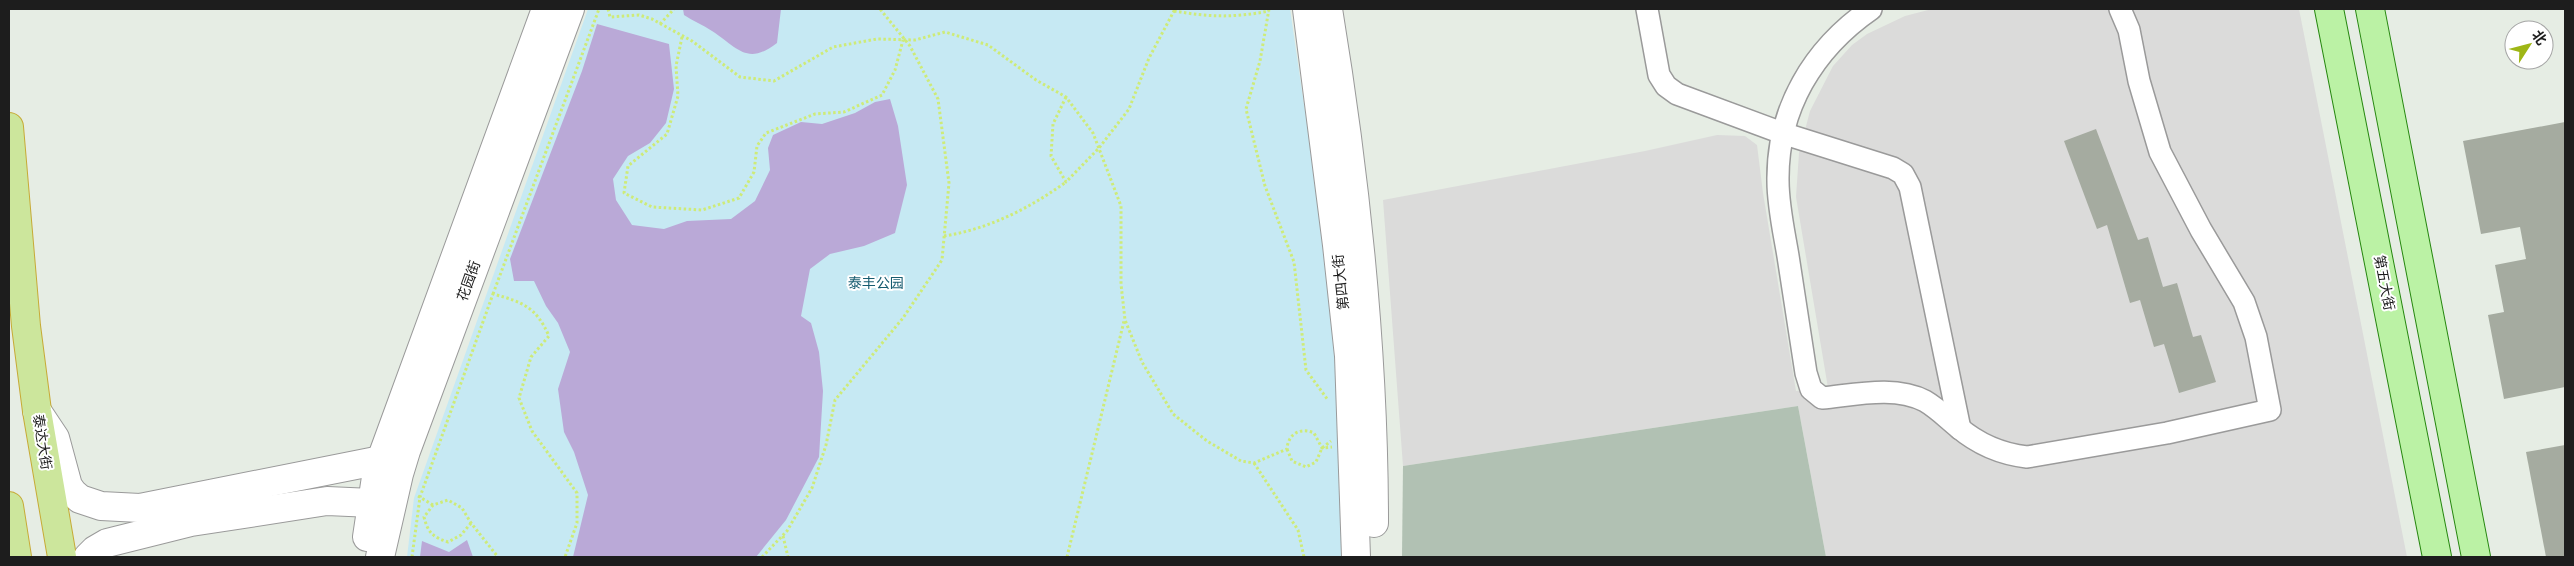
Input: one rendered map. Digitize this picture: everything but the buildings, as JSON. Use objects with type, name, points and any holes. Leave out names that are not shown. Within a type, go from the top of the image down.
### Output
[{"type":"highway","name":"泰达大街","points":[[9,127],[26,326],[37,411],[62,557]]},
{"type":"highway","points":[[9,506],[17,557]]},
{"type":"main road","name":"第五大街","points":[[2329,9],[2437,557]]},
{"type":"main road","points":[[2370,9],[2476,557]]},
{"type":"main road","points":[[9,256],[26,326]]},
{"type":"street","name":"花园街","points":[[364,557],[381,460],[546,9]]},
{"type":"street","name":"花园街","points":[[380,557],[406,451],[570,9]]},
{"type":"street","name":"第四大街","points":[[1307,9],[1349,356],[1345,440],[1356,557]]},
{"type":"street","name":"第四大街","points":[[1328,9],[1356,205],[1374,452],[1374,557]]},
{"type":"street","points":[[1647,9],[1659,75],[1666,86],[1677,94],[1782,133],[1893,168],[1903,174],[1910,186],[1960,429]]},
{"type":"street","points":[[1871,9],[1844,31],[1815,61],[1797,91],[1782,133],[1778,182],[1805,363],[1811,389],[1822,398],[1874,392],[1902,395],[1923,400],[1960,429],[1988,447],[2004,454],[2027,457],[2158,434],[2270,410],[2256,337],[2244,302],[2197,223],[2160,152],[2139,81],[2130,30],[2120,9]]},
{"type":"street","points":[[37,411],[55,438],[68,486],[80,499],[101,506],[140,508],[381,460]]},
{"type":"street","points":[[88,557],[107,544],[191,522],[327,501],[372,503]]},
{"type":"path","points":[[412,557],[420,497],[599,9]]},
{"type":"path","points":[[608,9],[610,17],[639,15],[660,24],[710,53],[740,77],[774,81],[832,47],[877,39],[914,40],[945,32],[988,45],[1036,80],[1066,97],[1093,133],[1121,206],[1120,284],[1124,320],[1142,362],[1173,414],[1241,461],[1254,462],[1286,450]]},
{"type":"path","points":[[639,15],[640,9]]},
{"type":"path","points":[[660,24],[674,9]]},
{"type":"path","points":[[762,557],[783,536],[812,488],[826,445],[835,400],[903,318],[942,260],[949,183],[938,99],[910,46],[880,9]]},
{"type":"path","points":[[944,236],[965,233],[1021,211],[1036,204],[1066,182],[1099,148],[1129,109],[1149,58],[1175,10],[1203,16],[1238,17],[1269,10],[1260,61],[1246,109],[1265,186],[1294,262],[1306,370],[1329,402]]},
{"type":"path","points":[[682,37],[676,66],[678,96],[667,134],[628,166],[624,193],[652,206],[702,210],[739,198],[754,172],[757,146],[766,133],[815,114],[844,112],[882,95],[894,70],[904,40]]},
{"type":"path","points":[[1066,97],[1053,124],[1051,156],[1066,182]]},
{"type":"path","points":[[493,294],[519,302],[541,318],[549,336],[531,357],[519,398],[532,431],[577,494],[577,523],[565,557]]},
{"type":"path","points":[[1068,557],[1124,320]]},
{"type":"path","points":[[1322,448],[1314,433],[1303,430],[1294,433],[1287,442],[1286,450],[1296,464],[1306,467],[1316,462],[1322,448],[1345,440]]},
{"type":"path","points":[[1322,448],[1345,440]]},
{"type":"path","points":[[1254,462],[1298,530],[1304,557]]},
{"type":"path","points":[[471,523],[461,535],[448,542],[434,537],[427,529],[424,517],[433,505],[448,500],[462,508],[471,523],[498,557]]},
{"type":"path","points":[[783,536],[788,557]]},
{"type":"shaded area","points":[[683,9],[781,9],[777,43],[767,50],[758,53],[750,54],[743,52],[684,15]]},
{"type":"shaded area","points":[[1932,9],[2299,9],[2407,557],[1826,557],[1798,406],[1403,466],[1383,200],[1645,151],[1717,135],[1745,136],[1757,145],[1763,193],[1796,391],[1828,388],[1796,197],[1799,153],[1810,111],[1833,66],[1852,45],[1867,34],[1905,16]]},
{"type":"shaded area","points":[[597,24],[669,44],[674,89],[666,123],[650,143],[628,156],[613,179],[616,200],[632,225],[664,229],[687,221],[731,219],[755,201],[770,170],[768,148],[773,135],[801,122],[822,124],[855,113],[875,102],[890,99],[898,126],[907,185],[895,233],[864,246],[830,254],[810,269],[801,316],[811,323],[819,352],[823,391],[819,457],[786,520],[756,557],[573,557],[588,495],[574,452],[564,432],[558,389],[570,352],[558,323],[546,306],[534,281],[514,281],[510,259],[582,71]]},
{"type":"shaded area","points":[[1798,406],[1826,557],[1402,557],[1403,466]]},
{"type":"shaded area","points":[[467,540],[473,557],[420,557],[422,541],[449,552]]},
{"type":"green space","name":"泰丰公园","points":[[588,9],[1290,9],[1328,268],[1340,433],[1345,557],[407,557],[414,498]]}]
